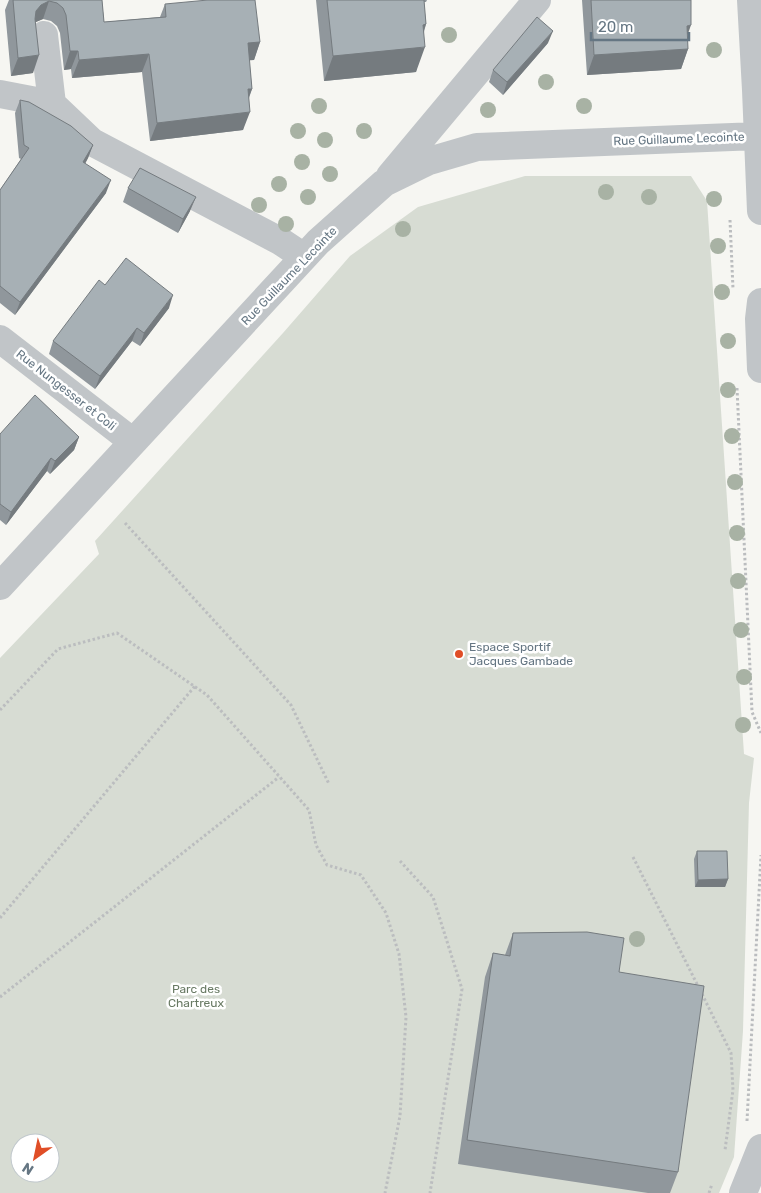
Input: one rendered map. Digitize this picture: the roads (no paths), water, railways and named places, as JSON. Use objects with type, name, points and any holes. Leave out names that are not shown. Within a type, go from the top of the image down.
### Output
[{"type":"street","points":[[384,183],[537,0]]},
{"type":"street","points":[[751,0],[761,211]]},
{"type":"street","points":[[44,35],[52,104]]},
{"type":"street","points":[[0,94],[52,104],[92,142],[280,242],[304,257]]},
{"type":"street","name":"Rue Guillaume Lecointe","points":[[0,586],[318,242],[384,183],[429,161],[477,147],[758,136]]},
{"type":"street","points":[[761,302],[759,319],[761,369]]},
{"type":"street","name":"Rue Nungesser et Coli","points":[[0,339],[132,441]]},
{"type":"place","name":"Espace Sportif Jacques Gambade","points":[[459,654]]},
{"type":"park label","name":"Parc des Chartreux","points":[[196,996]]}]
